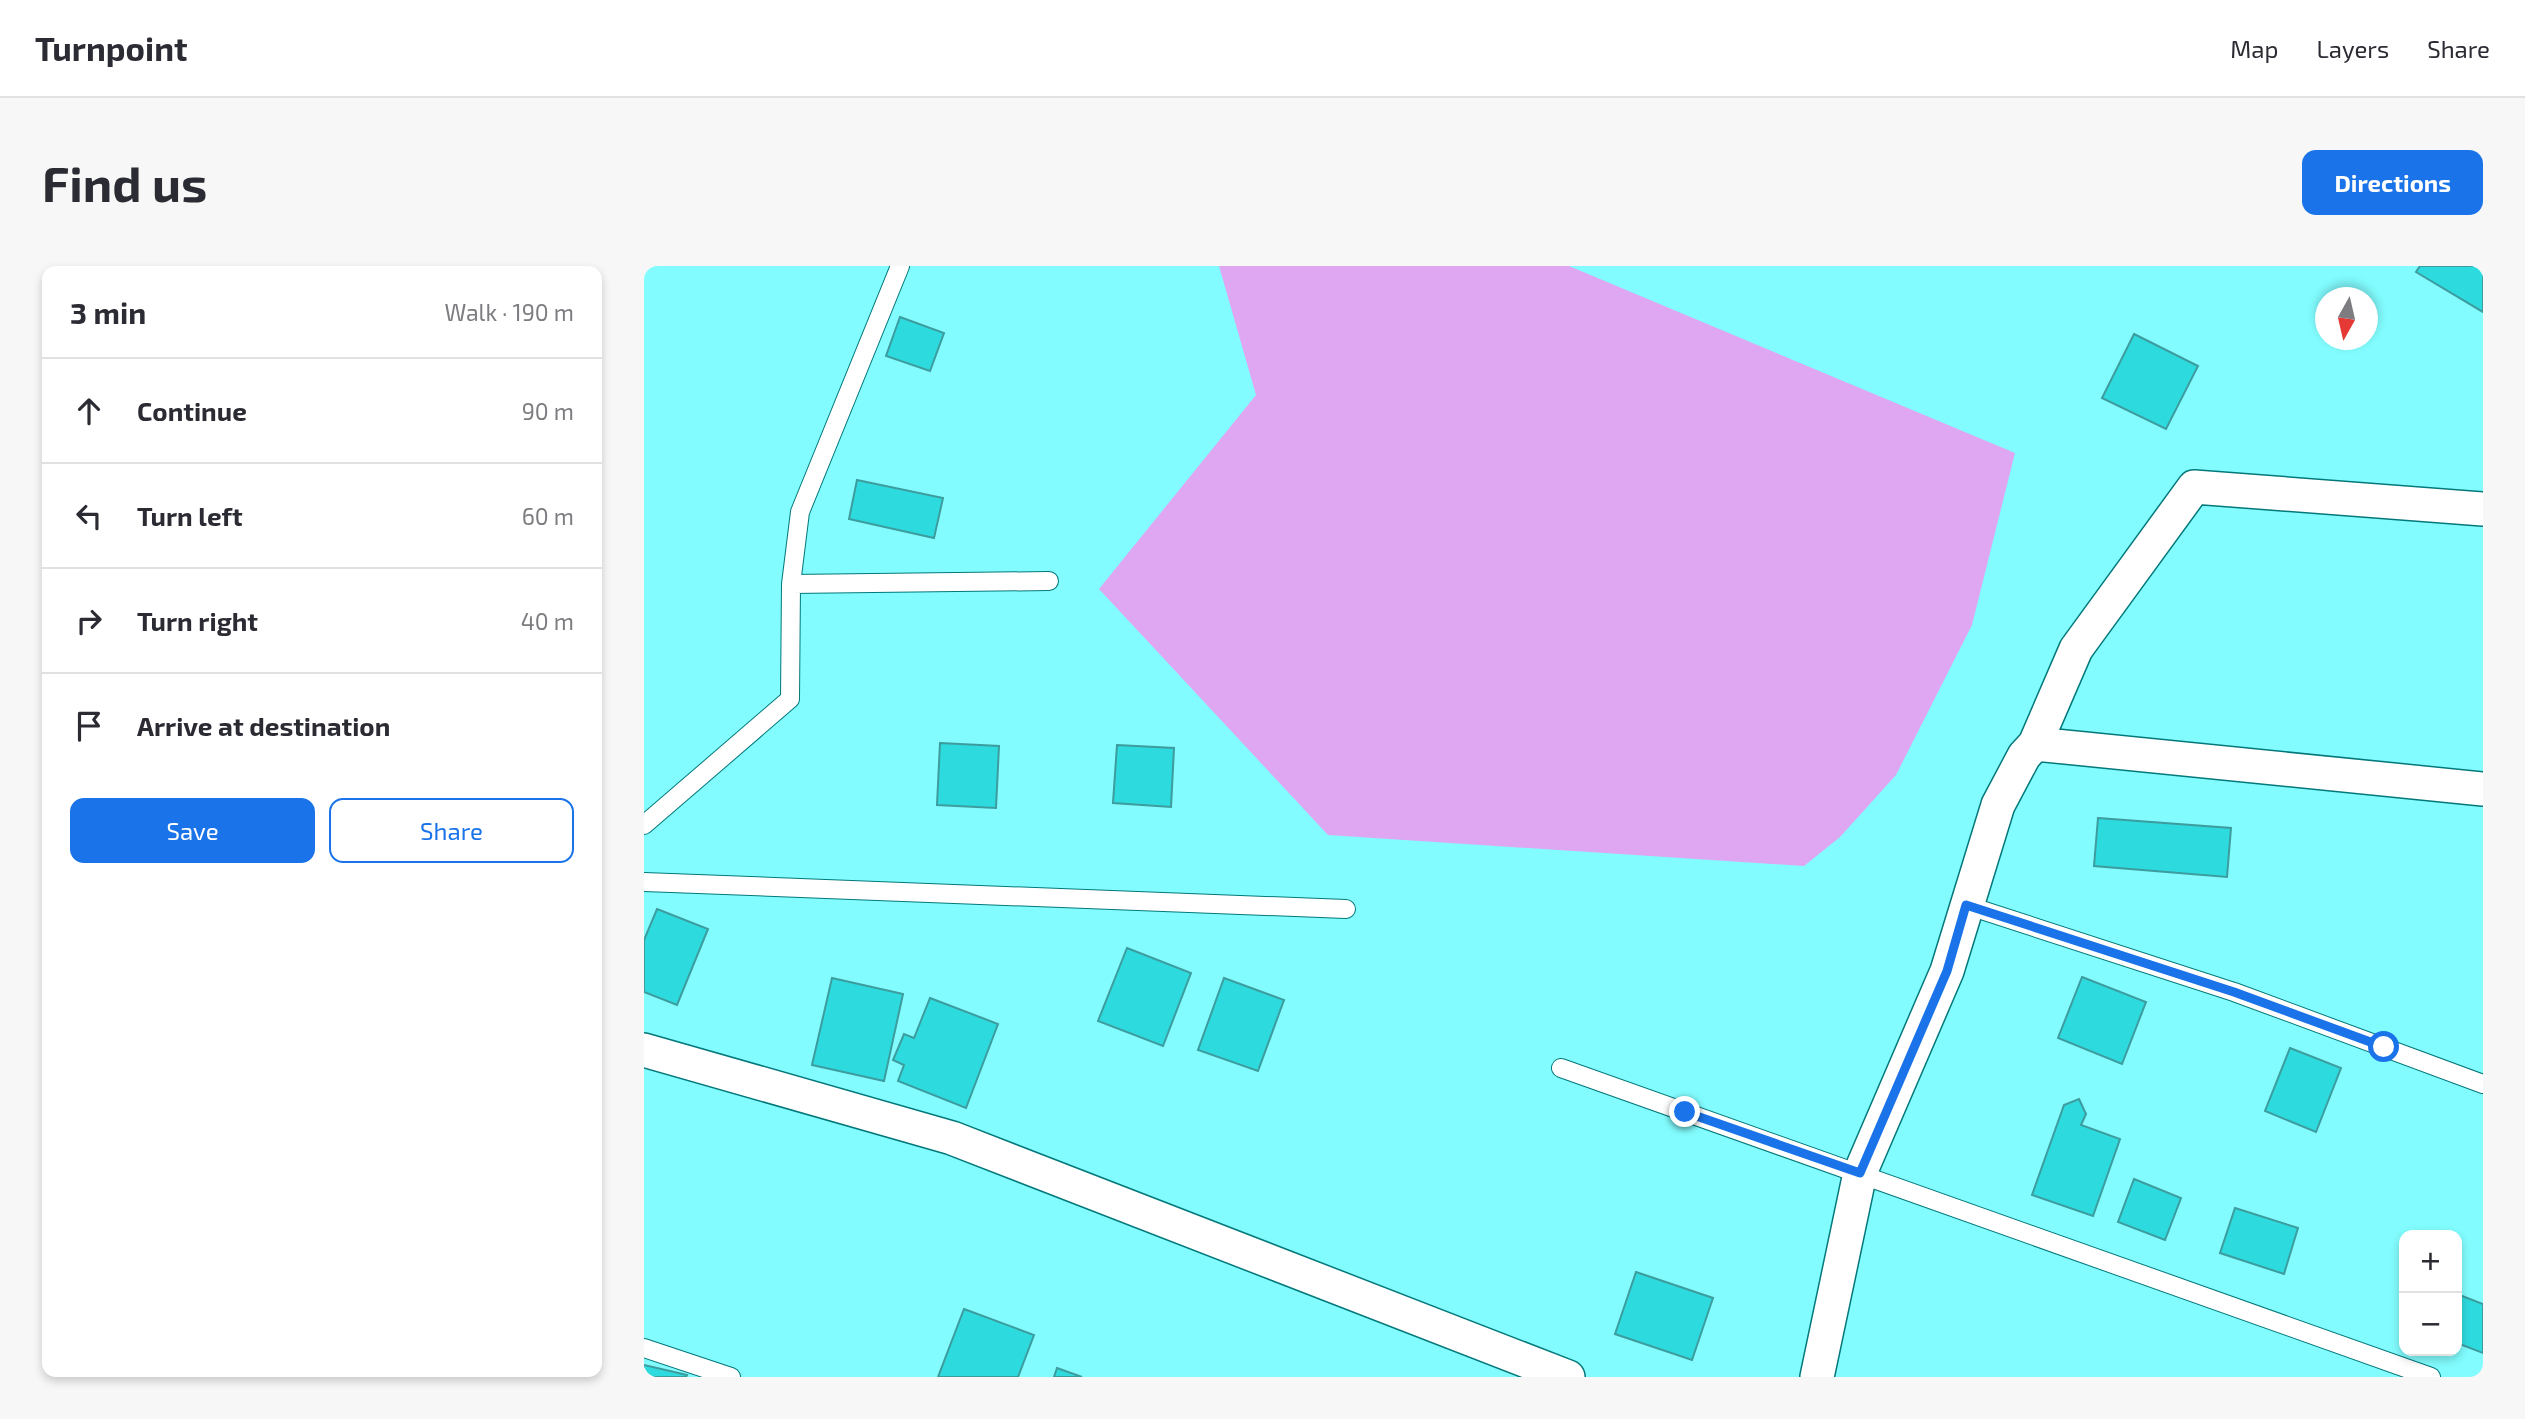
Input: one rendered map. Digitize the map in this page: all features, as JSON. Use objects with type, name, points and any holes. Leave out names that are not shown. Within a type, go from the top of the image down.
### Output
[{"type":"street","points":[[1817,1377],[1860,1173],[1947,971],[1998,805],[2024,756],[2035,744],[2076,649],[2194,487],[2483,509]]},
{"type":"street","points":[[2035,744],[2483,789]]},
{"type":"street","points":[[644,1050],[952,1138],[1569,1377]]},
{"type":"lane","points":[[644,825],[790,699],[791,584],[800,512],[900,266]]},
{"type":"lane","points":[[791,584],[1049,581]]},
{"type":"lane","points":[[644,882],[1346,909]]},
{"type":"lane","points":[[1966,905],[2234,992],[2483,1084]]},
{"type":"lane","points":[[1561,1068],[2431,1377]]},
{"type":"lane","points":[[644,1348],[731,1377]]},
{"type":"shaded area","points":[[1219,266],[1569,266],[2015,453],[1972,625],[1896,775],[1840,837],[1804,866],[1328,835],[1099,589],[1256,395]]},
{"type":"building","points":[[2420,266],[2483,266],[2483,312],[2416,272]]},
{"type":"building","points":[[900,317],[944,333],[930,371],[886,356]]},
{"type":"building","points":[[2134,334],[2198,366],[2166,429],[2102,398]]},
{"type":"building","points":[[857,480],[943,498],[934,538],[849,519]]},
{"type":"building","points":[[940,743],[999,746],[996,808],[937,805]]},
{"type":"building","points":[[1117,745],[1174,748],[1171,807],[1113,803]]},
{"type":"building","points":[[2098,818],[2231,828],[2227,877],[2094,866]]},
{"type":"building","points":[[657,909],[708,929],[677,1005],[644,992],[644,940]]},
{"type":"building","points":[[1127,948],[1191,973],[1163,1046],[1098,1021]]},
{"type":"building","points":[[2082,977],[2146,1002],[2122,1064],[2058,1038]]},
{"type":"building","points":[[832,978],[903,994],[884,1081],[812,1065]]},
{"type":"building","points":[[1224,978],[1284,1000],[1258,1071],[1198,1050]]},
{"type":"building","points":[[930,998],[998,1024],[966,1108],[898,1081],[904,1065],[893,1060],[904,1034],[914,1038]]},
{"type":"building","points":[[2290,1048],[2341,1068],[2316,1132],[2265,1111]]},
{"type":"building","points":[[2079,1099],[2086,1114],[2081,1125],[2120,1139],[2093,1216],[2032,1195],[2064,1105]]},
{"type":"building","points":[[2134,1179],[2181,1198],[2165,1240],[2118,1222]]},
{"type":"building","points":[[2235,1208],[2298,1228],[2284,1274],[2220,1253]]},
{"type":"building","points":[[1636,1272],[1713,1298],[1692,1360],[1615,1334]]},
{"type":"building","points":[[2462,1296],[2483,1304],[2483,1353],[2462,1345]]},
{"type":"building","points":[[964,1309],[1034,1335],[1018,1377],[938,1377]]},
{"type":"building","points":[[644,1365],[687,1375],[644,1377]]},
{"type":"building","points":[[1057,1368],[1082,1377],[1054,1377]]},
{"type":"route","points":[[1685,1112],[1860,1173],[1947,971],[1966,905],[2234,992],[2384,1047]]}]
